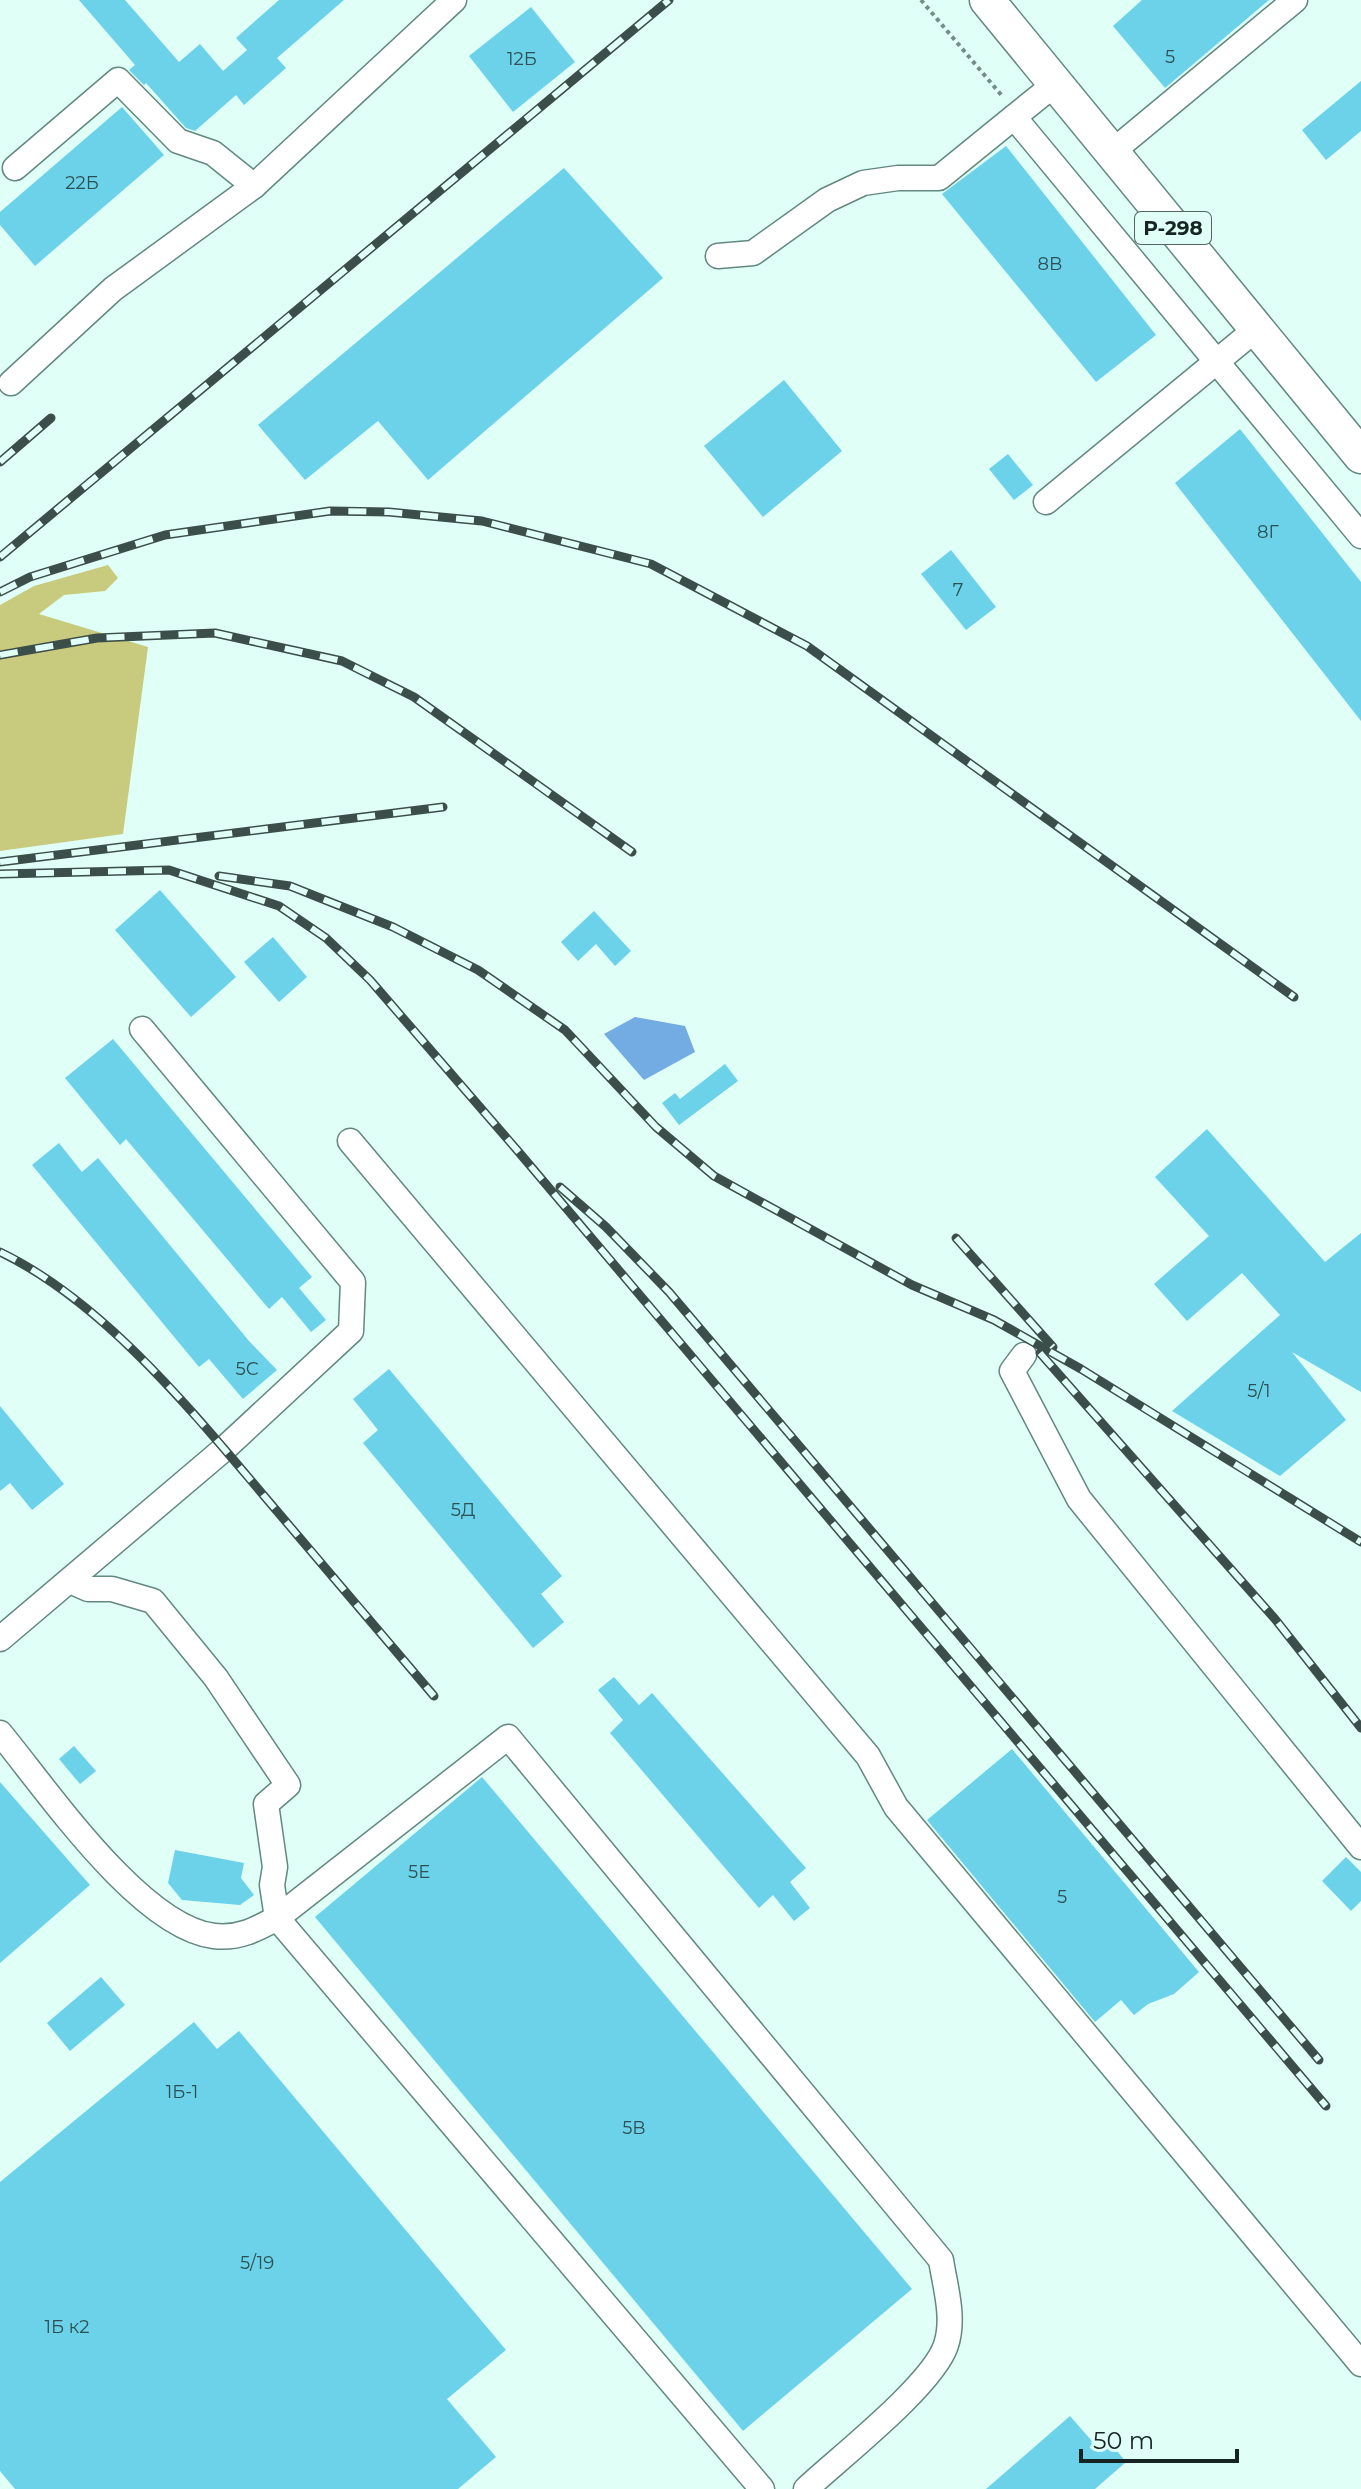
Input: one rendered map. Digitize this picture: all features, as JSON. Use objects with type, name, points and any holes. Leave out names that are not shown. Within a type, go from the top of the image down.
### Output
[{"type":"highway","name":"Р-298","points":[[987,0],[1361,456]]},
{"type":"lane","points":[[11,383],[113,289],[254,186],[454,0]]},
{"type":"lane","points":[[1112,152],[1295,0]]},
{"type":"lane","points":[[15,168],[118,80],[178,141],[213,153],[254,186]]},
{"type":"lane","points":[[718,256],[753,253],[827,200],[863,183],[898,178],[939,178],[1009,108],[1055,84]]},
{"type":"lane","points":[[1009,108],[1361,536]]},
{"type":"lane","points":[[1046,502],[1255,330]]},
{"type":"lane","points":[[0,1639],[224,1449],[351,1331],[353,1282],[142,1029]]},
{"type":"lane","points":[[350,1141],[868,1756],[896,1807],[1361,2364]]},
{"type":"lane","points":[[1024,1355],[1012,1371],[1079,1499],[1361,1847]]},
{"type":"lane","points":[[70,1581],[88,1589],[112,1589],[153,1601],[216,1678],[240,1719],[288,1785],[266,1804],[275,1867],[272,1885],[277,1918],[762,2489]]},
{"type":"lane","points":[[0,1733],[131,1890],[180,1926],[214,1936],[249,1934],[277,1918],[508,1737],[941,2260],[949,2309],[946,2345],[924,2379],[806,2489]]},
{"type":"path","points":[[921,0],[1009,108]]},
{"type":"green space","points":[[108,565],[118,578],[105,591],[64,595],[39,614],[148,647],[123,834],[0,851],[0,605],[34,586]]},
{"type":"water","points":[[635,1017],[685,1026],[695,1052],[644,1080],[604,1034]]},
{"type":"building","points":[[79,0],[125,0],[179,62],[200,44],[223,71],[247,50],[236,38],[279,0],[344,0],[277,58],[286,68],[244,105],[236,95],[195,131],[186,128],[146,83],[144,85],[129,70],[135,65]]},
{"type":"building","points":[[1142,0],[1269,0],[1165,88],[1113,26]]},
{"type":"building","points":[[531,7],[575,62],[513,112],[469,56]]},
{"type":"building","points":[[1361,81],[1361,131],[1326,160],[1302,130]]},
{"type":"building","points":[[122,107],[164,155],[35,266],[0,225],[0,212]]},
{"type":"building","points":[[1006,146],[1156,335],[1096,382],[942,194]]},
{"type":"building","points":[[564,168],[663,278],[428,480],[378,421],[305,480],[258,425]]},
{"type":"building","points":[[784,380],[842,451],[763,517],[704,446]]},
{"type":"building","points":[[1240,429],[1361,582],[1361,721],[1175,483]]},
{"type":"building","points":[[1008,454],[1033,485],[1014,500],[989,469]]},
{"type":"building","points":[[951,550],[996,607],[966,630],[921,574]]},
{"type":"building","points":[[160,890],[236,977],[191,1017],[115,930]]},
{"type":"building","points":[[594,911],[631,951],[615,966],[596,944],[578,961],[561,942]]},
{"type":"building","points":[[273,937],[307,977],[279,1002],[244,962]]},
{"type":"building","points":[[113,1039],[312,1277],[299,1288],[326,1320],[311,1332],[282,1297],[269,1309],[126,1139],[120,1145],[65,1078]]},
{"type":"building","points":[[725,1064],[738,1081],[679,1125],[662,1103],[675,1093],[680,1099]]},
{"type":"building","points":[[1207,1129],[1325,1262],[1361,1233],[1361,1392],[1292,1352],[1346,1420],[1280,1476],[1172,1411],[1280,1315],[1242,1273],[1187,1321],[1154,1284],[1209,1236],[1155,1177]]},
{"type":"building","points":[[59,1143],[82,1172],[98,1158],[249,1341],[277,1370],[243,1399],[209,1359],[199,1367],[32,1165]]},
{"type":"building","points":[[389,1369],[562,1576],[541,1594],[564,1622],[533,1648],[363,1443],[378,1430],[353,1399]]},
{"type":"building","points":[[0,1406],[64,1484],[32,1510],[10,1483],[0,1491]]},
{"type":"building","points":[[614,1677],[639,1705],[652,1693],[806,1868],[790,1882],[810,1908],[794,1921],[773,1895],[759,1908],[610,1733],[623,1720],[598,1690]]},
{"type":"building","points":[[74,1746],[96,1771],[80,1784],[59,1759]]},
{"type":"building","points":[[1012,1749],[1199,1972],[1174,1994],[1148,2004],[1134,2015],[1121,2000],[1095,2022],[927,1820]]},
{"type":"building","points":[[482,1777],[912,2289],[743,2431],[315,1917]]},
{"type":"building","points":[[0,1782],[90,1885],[0,1963]]},
{"type":"building","points":[[175,1850],[244,1863],[241,1878],[254,1895],[240,1905],[182,1900],[168,1883]]},
{"type":"building","points":[[1346,1857],[1361,1872],[1361,1901],[1351,1911],[1322,1881]]},
{"type":"building","points":[[101,1977],[125,2005],[70,2051],[47,2023]]},
{"type":"building","points":[[194,2022],[217,2049],[239,2031],[506,2350],[447,2399],[496,2457],[458,2489],[15,2489],[0,2471],[0,2182]]},
{"type":"building","points":[[1070,2416],[1098,2448],[1108,2440],[1126,2462],[1095,2489],[986,2489]]},
{"type":"railway","points":[[0,557],[669,0]]},
{"type":"railway","points":[[0,462],[51,418]]},
{"type":"railway","points":[[0,592],[30,577],[165,535],[330,511],[389,512],[482,521],[651,564],[807,646],[1294,997]]},
{"type":"railway","points":[[0,655],[97,638],[215,633],[342,661],[414,697],[632,852]]},
{"type":"railway","points":[[0,862],[443,807]]},
{"type":"railway","points":[[0,874],[169,870],[279,906],[326,938],[370,980],[517,1150],[1326,2106]]},
{"type":"railway","points":[[219,876],[290,886],[393,927],[478,970],[565,1030],[656,1127],[714,1176],[912,1285],[994,1320],[1081,1369],[1361,1542]]},
{"type":"railway","points":[[560,1187],[606,1227],[669,1292],[1319,2060]]},
{"type":"railway","points":[[956,1238],[1053,1347]]},
{"type":"railway","points":[[0,1252],[75,1299],[144,1361],[207,1429],[434,1696]]},
{"type":"railway","points":[[1040,1353],[1275,1619],[1361,1728]]}]
